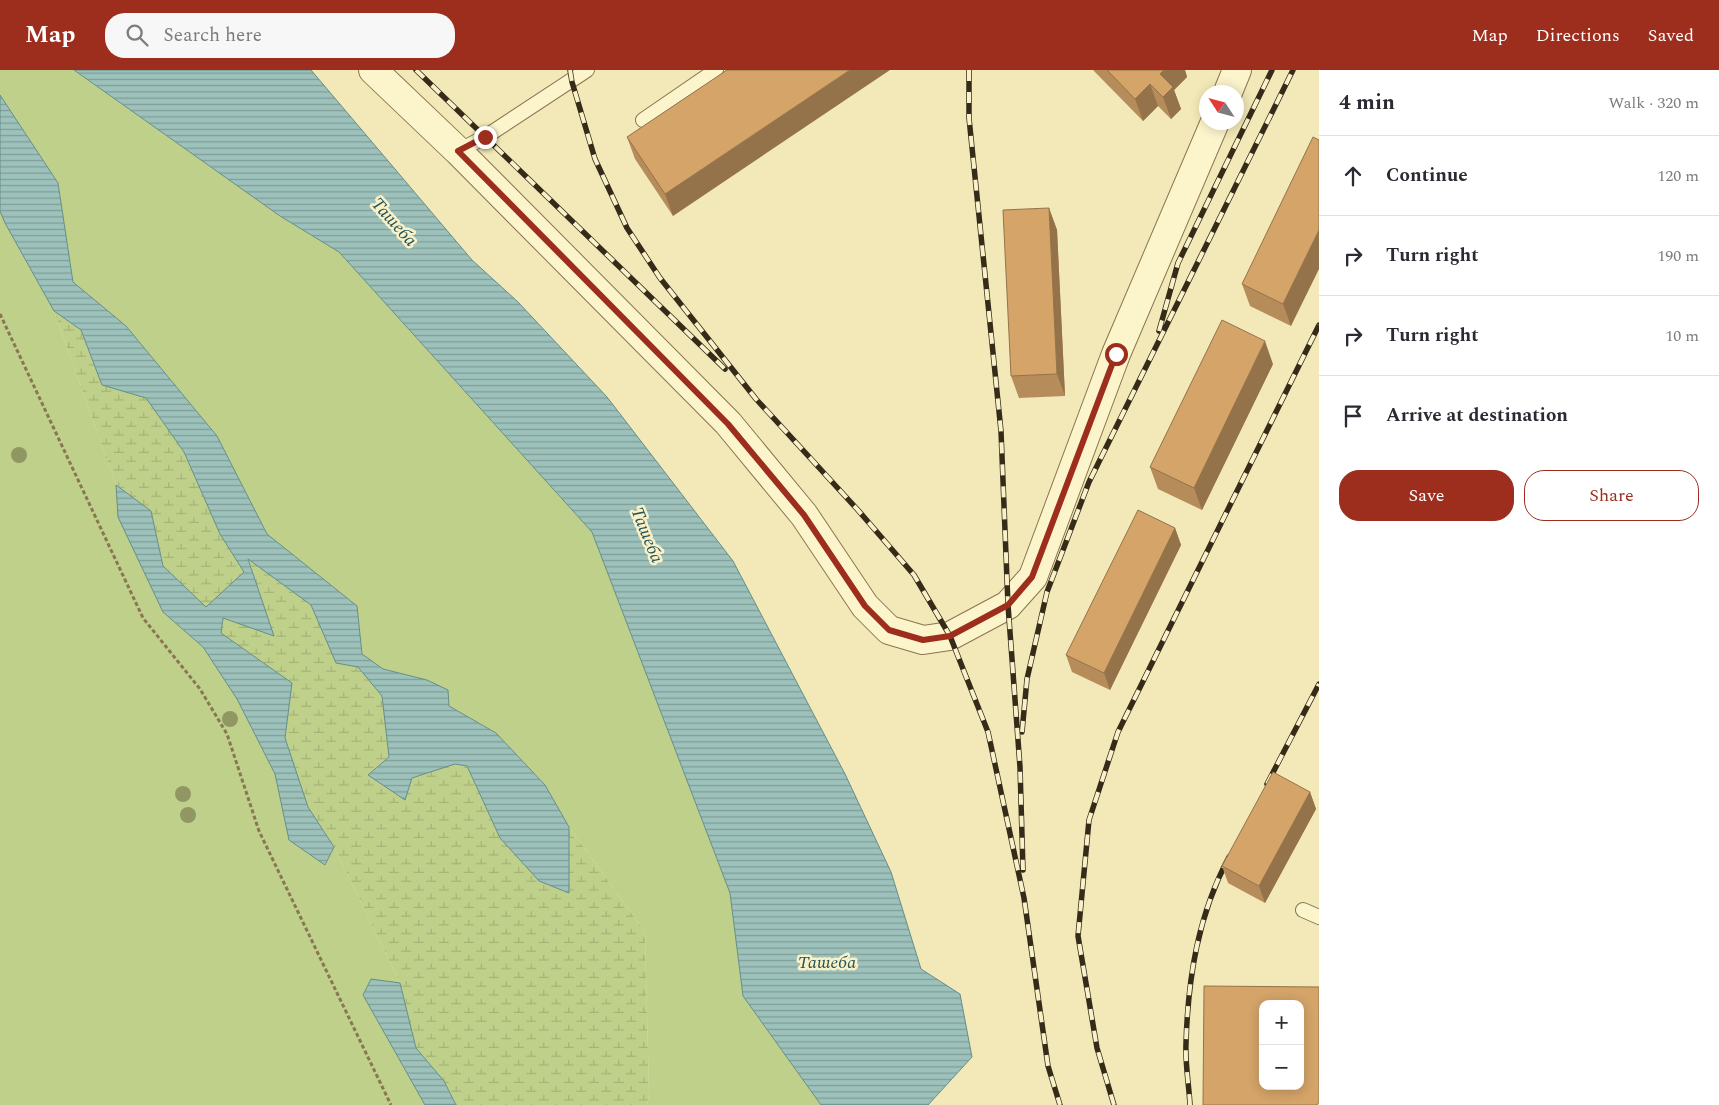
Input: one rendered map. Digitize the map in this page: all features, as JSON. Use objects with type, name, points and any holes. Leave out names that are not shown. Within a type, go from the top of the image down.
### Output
[{"type":"street","points":[[373,70],[458,151],[728,424],[804,515],[865,606],[889,630],[923,640],[950,636],[1008,605],[1032,577],[1116,354],[1212,130]]},
{"type":"street","points":[[1231,85],[1237,70]]},
{"type":"lane","points":[[458,151],[485,137],[587,70]]},
{"type":"lane","points":[[643,120],[716,70]]},
{"type":"lane","points":[[1303,910],[1319,917]]},
{"type":"path","points":[[0,314],[143,618],[200,689],[227,734],[259,831],[391,1105]]},
{"type":"green space","points":[[0,70],[74,70],[280,216],[339,252],[592,532],[730,893],[743,996],[821,1105],[647,1105],[649,1094],[645,932],[569,827],[545,785],[496,733],[449,706],[427,680],[383,669],[362,654],[357,606],[267,534],[217,436],[126,326],[73,282],[58,183],[0,95]]},
{"type":"green space","points":[[0,211],[54,311],[116,485],[119,517],[163,612],[203,647],[237,699],[275,774],[289,840],[326,864],[334,847],[400,983],[371,979],[363,995],[425,1105],[0,1105]]},
{"type":"green space","points":[[54,311],[81,330],[102,385],[146,398],[184,452],[220,534],[244,572],[206,608],[163,566],[151,511],[116,485]]},
{"type":"green space","points":[[248,558],[311,605],[336,663],[358,666],[382,696],[389,757],[369,774],[412,778],[455,764],[467,766],[500,838],[568,893],[569,827],[645,932],[649,1094],[647,1105],[456,1105],[444,1081],[416,1048],[400,983],[334,847],[308,807],[285,738],[292,683],[221,633],[223,618],[273,635]]},
{"type":"water","name":"Ташеба","points":[[74,70],[311,70],[472,260],[518,302],[607,397],[733,561],[845,774],[891,872],[921,969],[960,994],[972,1057],[928,1105],[821,1105],[743,996],[730,893],[592,532],[339,252],[280,216]]},
{"type":"water","points":[[0,95],[58,183],[73,282],[126,326],[217,436],[267,534],[357,606],[362,654],[383,669],[427,680],[448,690],[449,706],[496,733],[545,785],[569,827],[569,893],[539,881],[500,838],[467,766],[455,764],[412,778],[405,800],[368,775],[389,757],[382,696],[358,667],[336,663],[311,605],[248,559],[274,636],[223,618],[221,633],[292,683],[285,738],[308,807],[334,847],[325,865],[289,840],[275,774],[237,699],[203,647],[163,612],[118,517],[116,485],[151,511],[163,566],[206,607],[244,572],[220,534],[184,452],[146,398],[102,385],[81,330],[54,311],[5,223],[0,211]]},
{"type":"water","points":[[371,979],[400,983],[416,1048],[444,1081],[456,1105],[425,1105],[363,995]]},
{"type":"building","points":[[727,70],[850,70],[665,194],[627,137]]},
{"type":"building","points":[[1107,70],[1164,70],[1160,74],[1173,87],[1163,97],[1150,84],[1135,99]]},
{"type":"building","points":[[1313,137],[1319,140],[1319,230],[1283,304],[1242,284]]},
{"type":"building","points":[[1049,208],[1057,374],[1011,376],[1003,210]]},
{"type":"building","points":[[1222,320],[1265,341],[1194,488],[1150,467]]},
{"type":"building","points":[[1138,510],[1175,528],[1104,673],[1066,655]]},
{"type":"building","points":[[1273,772],[1310,792],[1259,886],[1222,866]]},
{"type":"building","points":[[1204,986],[1319,987],[1319,1102],[1317,1105],[1203,1105]]},
{"type":"railway","points":[[416,70],[725,369]]},
{"type":"railway","points":[[570,70],[595,159],[627,228],[660,278],[756,399],[857,509],[914,575],[950,636],[988,732],[1024,898],[1048,1066],[1060,1105]]},
{"type":"railway","points":[[969,70],[969,118],[1001,431],[1008,605],[1020,767],[1023,870]]},
{"type":"railway","points":[[1159,331],[1178,263],[1272,70]]},
{"type":"railway","points":[[1022,732],[1027,679],[1047,592],[1089,482],[1293,70]]},
{"type":"railway","points":[[1114,1105],[1097,1048],[1078,936],[1089,820],[1118,732],[1319,325]]},
{"type":"railway","points":[[1267,784],[1319,684]]},
{"type":"railway","points":[[1190,1105],[1186,1051],[1192,971],[1209,901],[1229,857]]},
{"type":"route","points":[[485,137],[458,151],[728,424],[804,515],[865,606],[889,630],[923,640],[950,636],[1008,605],[1032,577],[1116,354]]}]
